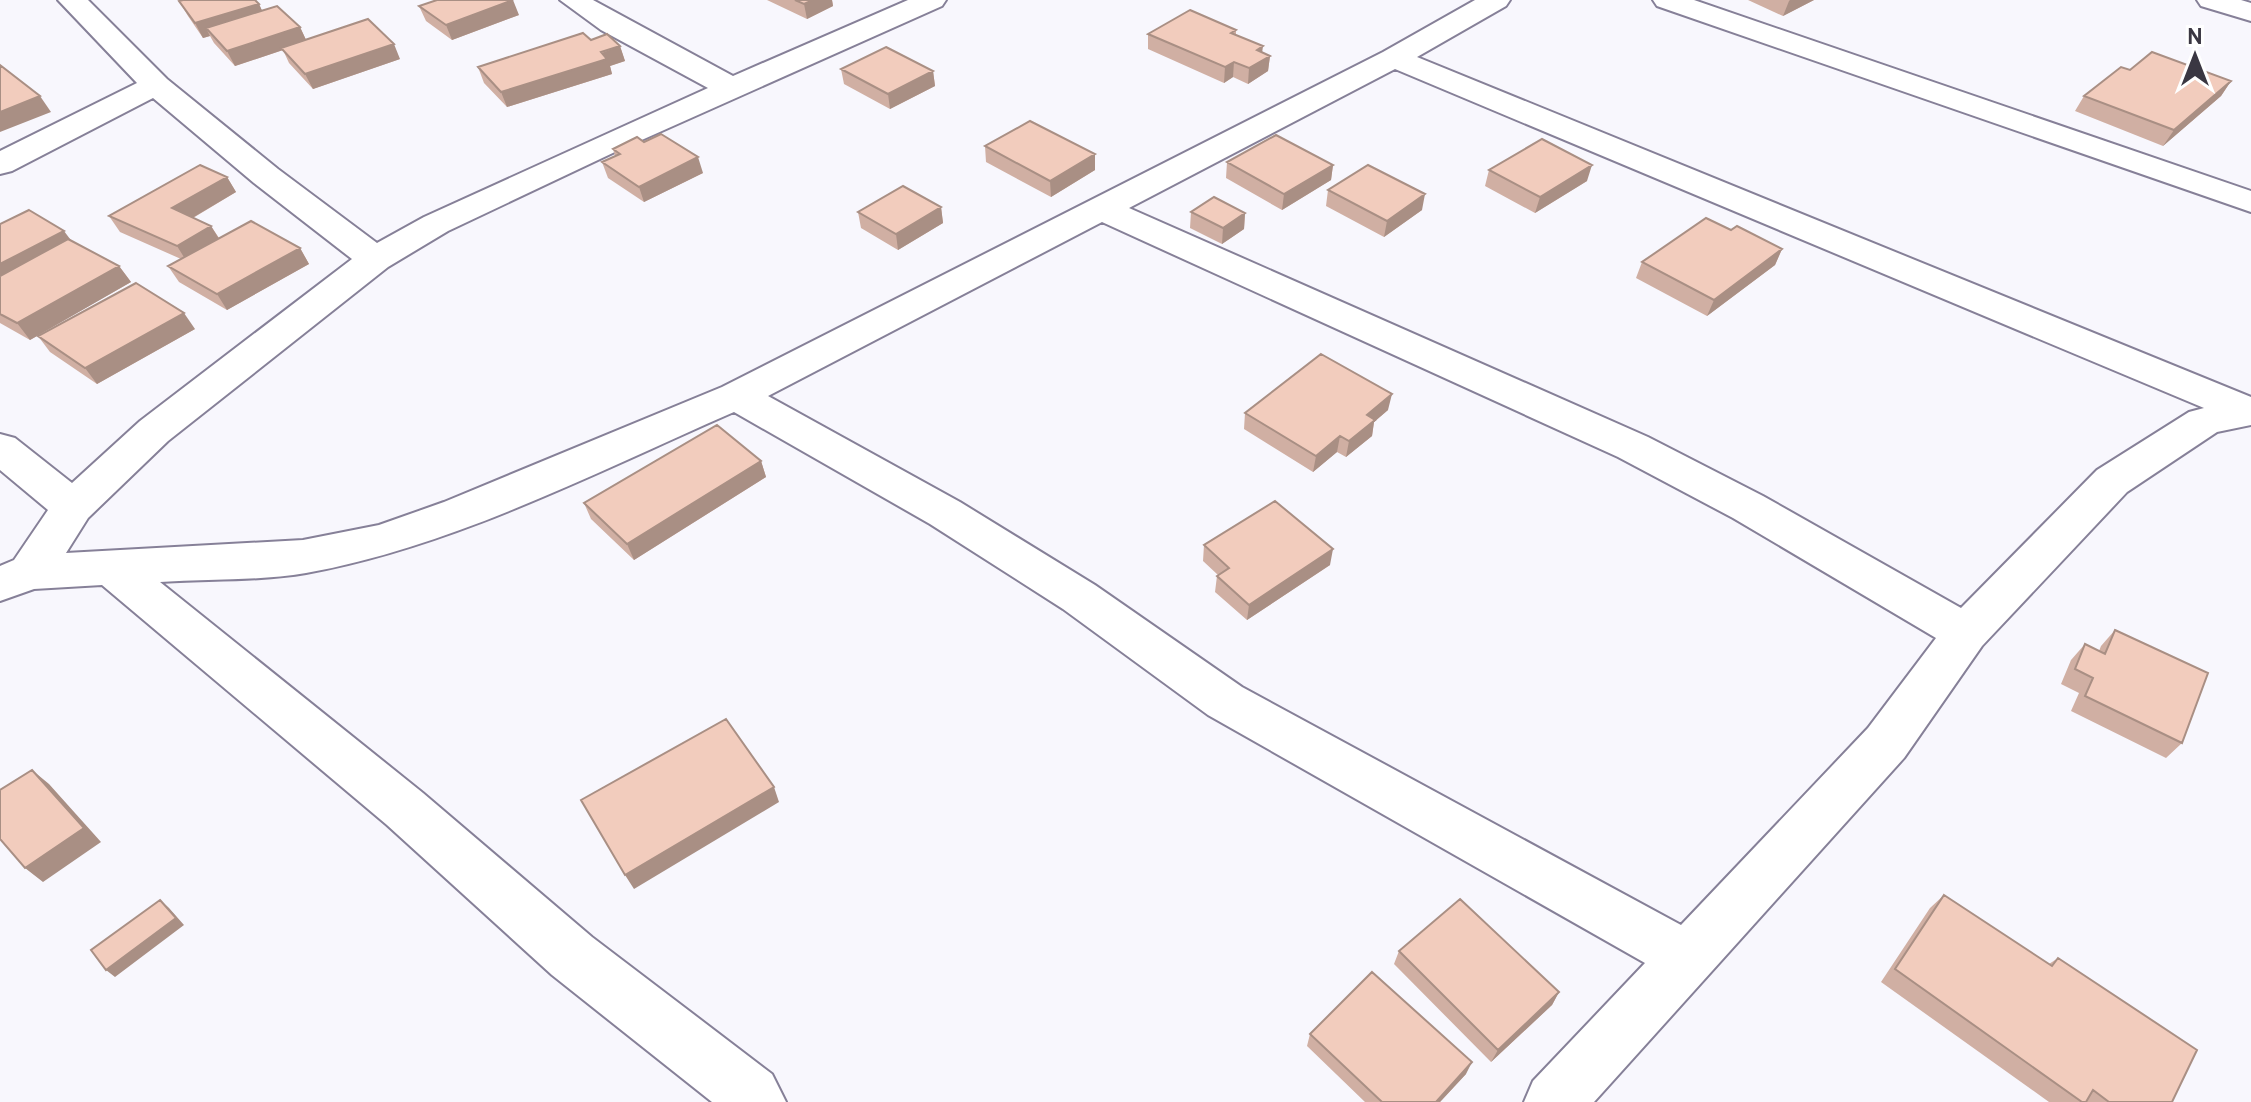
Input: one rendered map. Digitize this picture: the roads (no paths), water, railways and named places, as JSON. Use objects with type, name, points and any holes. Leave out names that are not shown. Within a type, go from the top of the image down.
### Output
[{"type":"street","points":[[72,0],[156,85],[266,176],[375,259]]},
{"type":"street","points":[[574,0],[611,24],[734,89]]},
{"type":"street","points":[[15,578],[73,507],[154,431],[375,259],[436,224],[932,0]]},
{"type":"street","points":[[15,578],[112,568],[303,557],[383,540],[459,513],[736,396],[1394,58],[1496,0]]},
{"type":"street","points":[[1667,0],[2251,202]]},
{"type":"street","points":[[2211,0],[2251,12]]},
{"type":"street","points":[[1394,58],[2248,410]]},
{"type":"street","points":[[0,164],[156,85]]},
{"type":"street","points":[[1102,209],[1633,447],[1748,507],[1966,633]]},
{"type":"street","points":[[736,396],[945,513],[1079,597],[1225,701],[1688,958]]},
{"type":"street","points":[[1554,1102],[1886,743],[1966,633],[2112,481],[2203,422],[2248,410]]},
{"type":"street","points":[[0,448],[73,507]]},
{"type":"street","points":[[112,568],[405,809],[572,956],[756,1102]]}]
